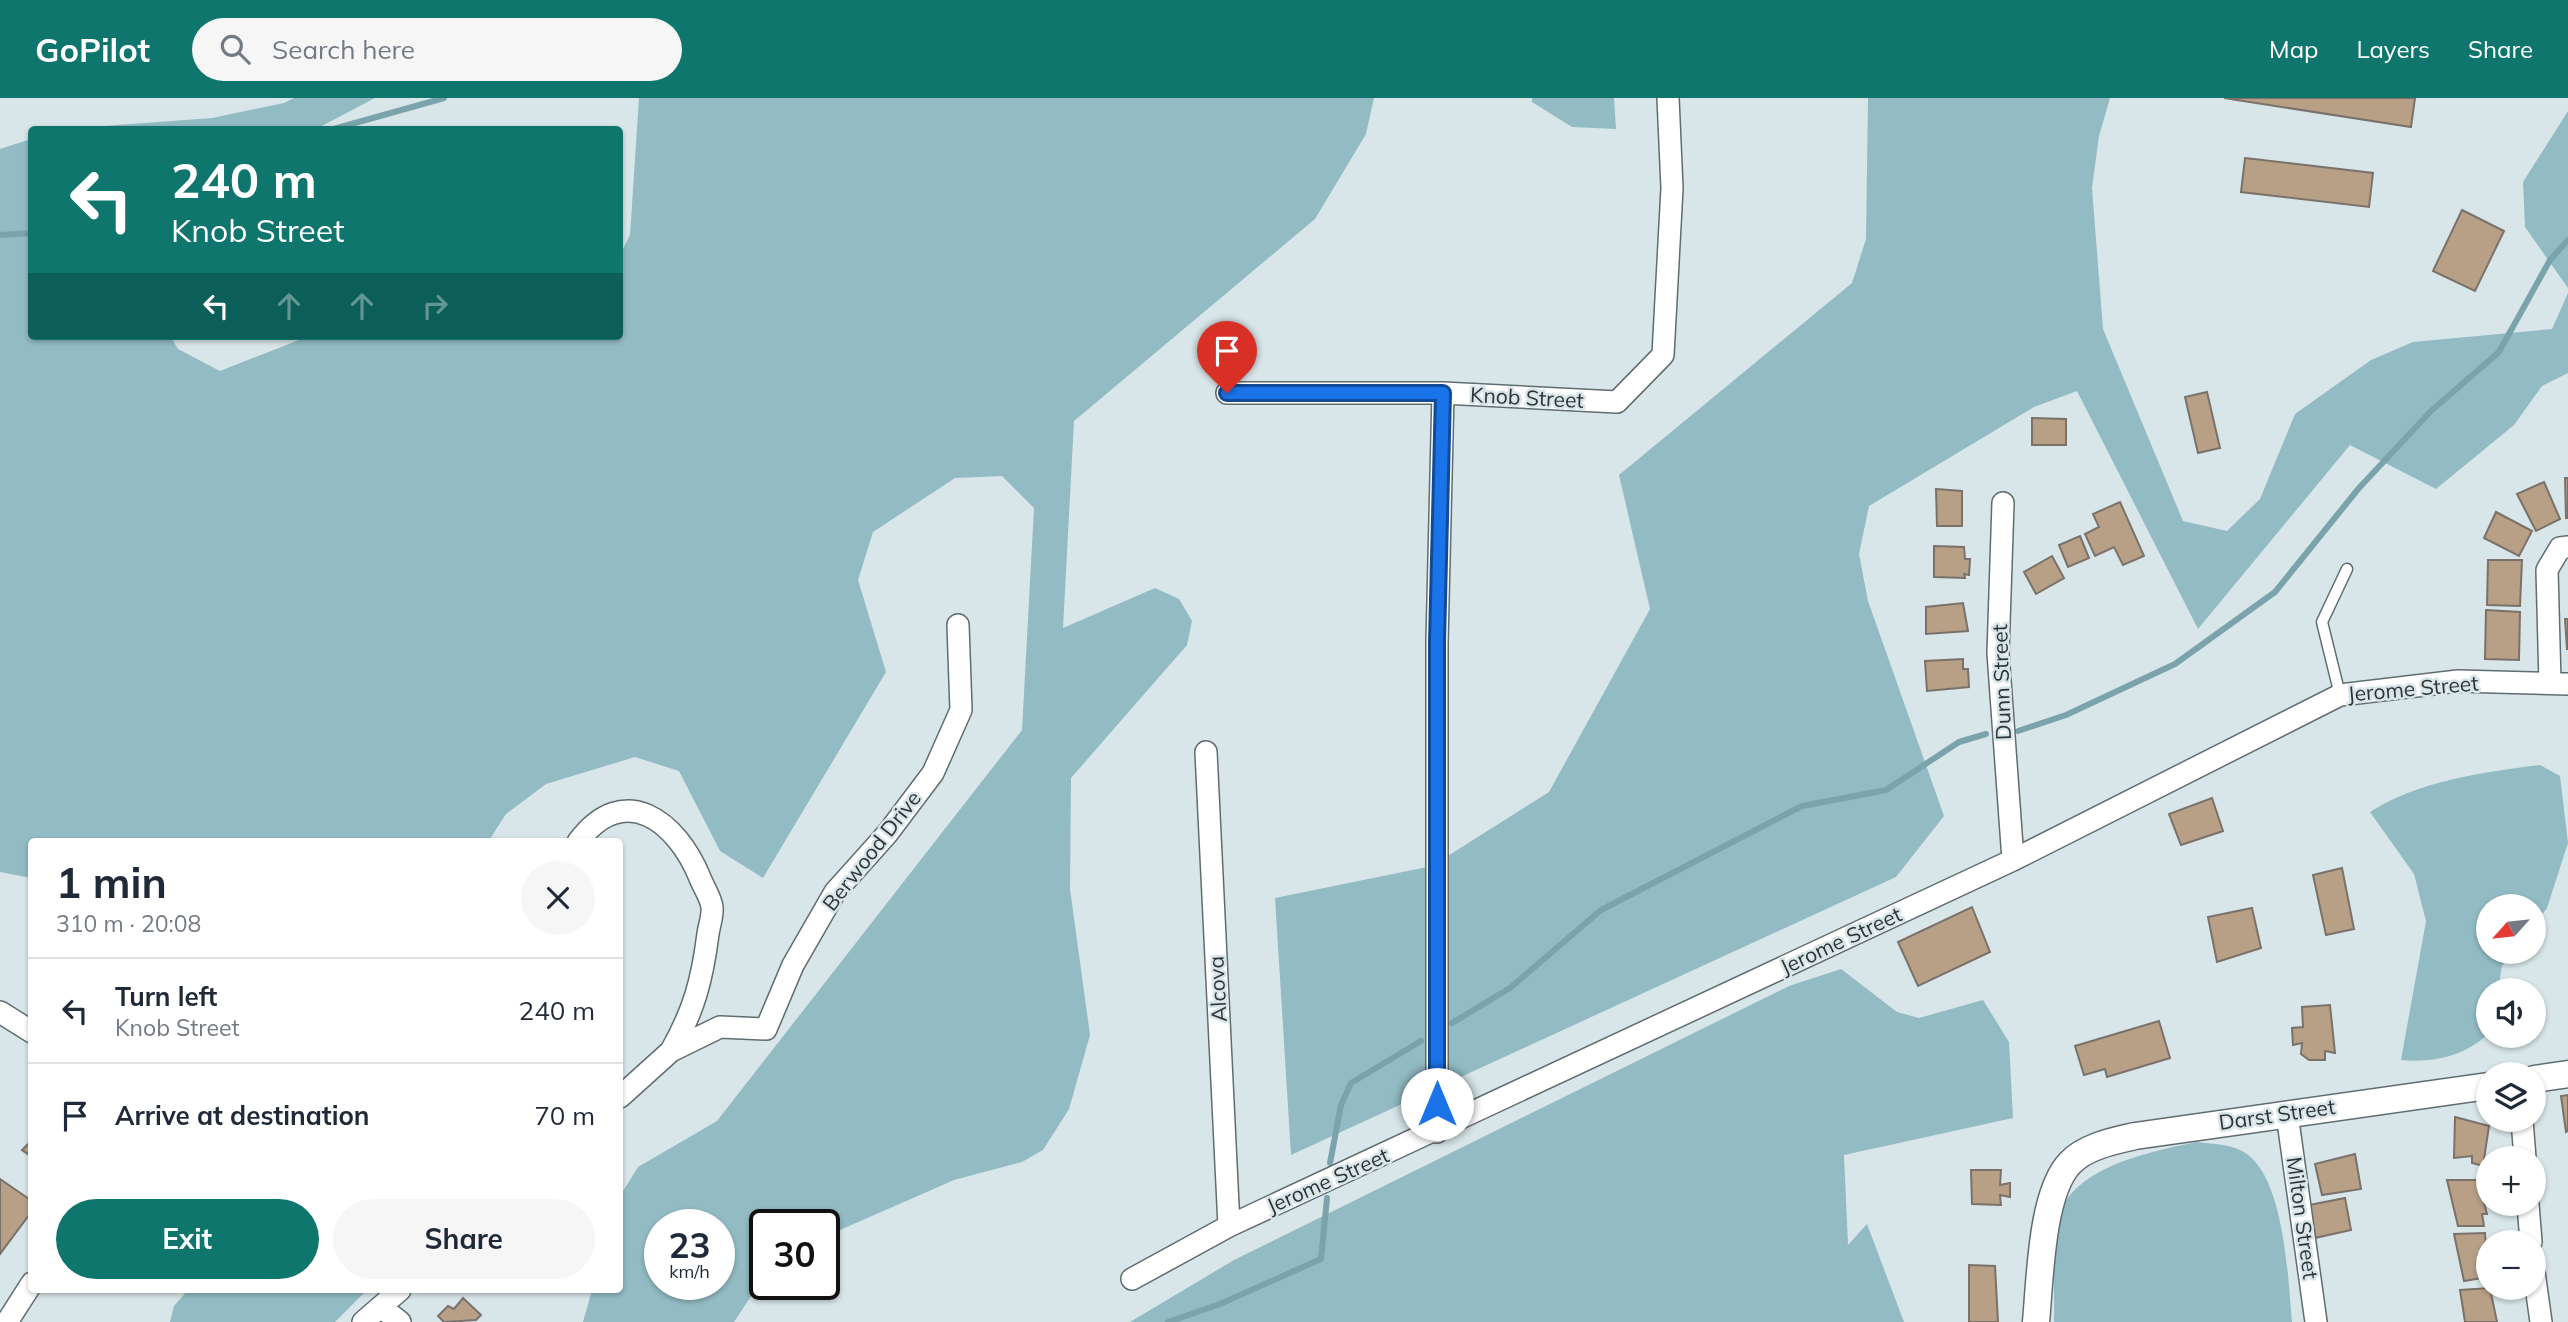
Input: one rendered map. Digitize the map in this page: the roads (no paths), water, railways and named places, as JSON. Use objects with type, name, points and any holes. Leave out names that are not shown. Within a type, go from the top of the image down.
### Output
[{"type":"street","name":"Knob Street","points":[[1227,393],[1443,393],[1617,402],[1662,355],[1672,188],[1668,98]]},
{"type":"street","points":[[1437,1132],[1437,642],[1443,393]]},
{"type":"street","name":"Dunn Street","points":[[2003,503],[1998,653],[2013,860]]},
{"type":"street","points":[[2559,684],[2558,604],[2547,570],[2560,548],[2568,547]]},
{"type":"street","name":"Berwood Drive","points":[[623,1094],[671,1051],[720,1027],[766,1029],[793,965],[835,892],[887,834],[933,773],[961,710],[958,625]]},
{"type":"street","name":"Jerome Street","points":[[1132,1279],[1229,1226],[1437,1132],[2013,860],[2340,695],[2458,681],[2559,684]]},
{"type":"street","name":"Alcova","points":[[1206,752],[1229,1226]]},
{"type":"street","points":[[581,838],[592,823],[612,811],[642,813],[671,828],[692,859],[712,907],[704,967],[691,1014],[671,1051]]},
{"type":"street","points":[[0,1012],[28,1029]]},
{"type":"street","points":[[2546,1077],[2568,1074]]},
{"type":"street","name":"Darst Street","points":[[2036,1322],[2056,1184],[2071,1162],[2100,1145],[2135,1136],[2476,1088]]},
{"type":"street","name":"Milton Street","points":[[2287,1114],[2316,1322]]},
{"type":"street","points":[[8,1322],[28,1290]]},
{"type":"street","points":[[363,1322],[397,1293]]},
{"type":"street","points":[[2538,1300],[2541,1322]]},
{"type":"street","points":[[381,1307],[400,1322]]},
{"type":"lane","points":[[2340,695],[2322,622],[2347,569]]},
{"type":"waterway","points":[[344,126],[444,98]]},
{"type":"waterway","points":[[0,235],[28,233]]},
{"type":"waterway","points":[[2018,731],[2066,715],[2175,664],[2275,592],[2359,488],[2431,411],[2499,352],[2550,260],[2568,240]]},
{"type":"waterway","points":[[1452,1023],[1510,988],[1601,910],[1802,806],[1886,790],[1959,742],[1986,734]]},
{"type":"waterway","points":[[1330,1163],[1341,1105],[1351,1083],[1421,1041]]},
{"type":"waterway","points":[[1168,1322],[1220,1304],[1321,1259],[1327,1198]]}]
